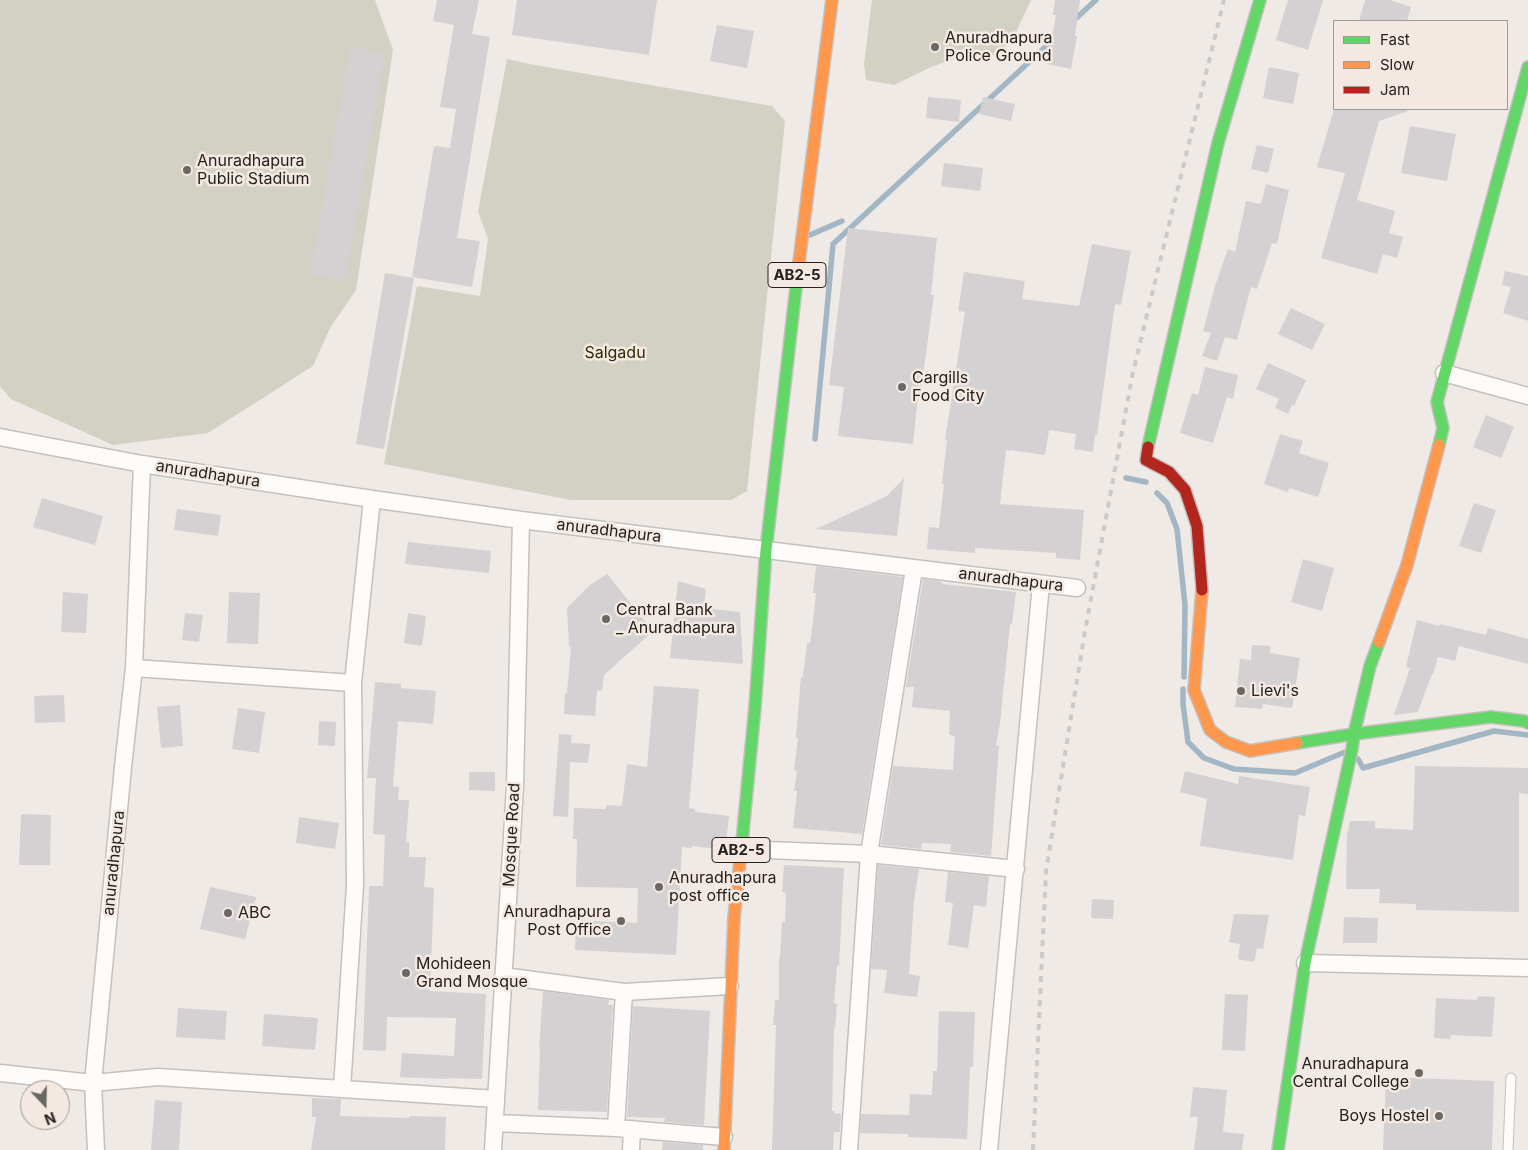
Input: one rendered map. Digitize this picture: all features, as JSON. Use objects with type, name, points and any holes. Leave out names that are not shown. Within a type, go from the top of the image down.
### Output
[{"type":"street","name":"AB2-5","points":[[724,1143],[734,918],[755,707],[766,550],[797,275],[832,0]]},
{"type":"street","points":[[1260,0],[1218,143],[1146,460],[1170,472],[1185,490],[1196,526],[1202,591],[1194,690],[1210,730],[1226,742],[1250,751],[1354,734],[1491,717],[1528,723]]},
{"type":"street","points":[[1278,1150],[1305,963],[1354,734],[1370,666],[1407,565],[1443,428],[1437,402],[1528,67]]},
{"type":"street","points":[[1444,373],[1528,396]]},
{"type":"street","name":"anuradhapura","points":[[0,437],[142,464],[521,520],[1077,588]]},
{"type":"street","name":"anuradhapura","points":[[96,1150],[93,1083],[134,668],[142,464]]},
{"type":"street","points":[[342,1089],[355,885],[353,682],[372,499]]},
{"type":"street","name":"Mosque Road","points":[[493,1150],[515,786],[521,520]]},
{"type":"street","points":[[849,1150],[869,854],[914,569]]},
{"type":"street","points":[[989,1150],[1042,584]]},
{"type":"street","points":[[134,668],[353,682]]},
{"type":"street","points":[[741,849],[869,854],[1016,868]]},
{"type":"street","points":[[1305,963],[1528,968]]},
{"type":"street","points":[[503,976],[624,992],[730,986]]},
{"type":"street","points":[[616,1128],[624,992]]},
{"type":"street","points":[[0,1073],[93,1083],[158,1077],[496,1099]]},
{"type":"street","points":[[494,1123],[616,1128],[724,1143]]},
{"type":"street","points":[[631,1150],[632,1130]]},
{"type":"lane","points":[[1508,1150],[1511,1078]]},
{"type":"green space","name":"Anuradhapura Public Stadium","points":[[0,0],[375,0],[393,50],[356,290],[330,328],[313,366],[208,433],[113,445],[11,399],[0,386]]},
{"type":"green space","name":"Anuradhapura Police Ground","points":[[872,0],[1031,0],[1012,41],[994,55],[970,53],[931,67],[894,85],[866,80],[864,64]]},
{"type":"green space","name":"Salgadu","points":[[507,59],[772,106],[785,121],[747,491],[731,500],[571,500],[384,464],[417,286],[480,296],[488,239],[478,211]]},
{"type":"building","points":[[437,0],[479,0],[472,34],[490,37],[457,238],[480,241],[472,287],[412,277],[434,146],[450,148],[456,109],[440,107],[454,25],[433,21]]},
{"type":"building","points":[[517,0],[657,0],[649,55],[512,35]]},
{"type":"building","points":[[1055,0],[1080,0],[1075,36],[1077,36],[1071,69],[1047,64],[1056,15],[1053,15]]},
{"type":"building","points":[[1288,0],[1323,0],[1308,50],[1276,40]]},
{"type":"building","points":[[1365,0],[1390,0],[1411,7],[1407,20],[1359,20]]},
{"type":"building","points":[[717,25],[754,31],[747,68],[710,61]]},
{"type":"building","points":[[350,47],[385,53],[345,281],[310,275]]},
{"type":"building","points":[[1269,67],[1299,73],[1293,104],[1263,98]]},
{"type":"building","points":[[928,97],[961,100],[959,122],[926,118]]},
{"type":"building","points":[[983,97],[1015,104],[1011,121],[979,114]]},
{"type":"building","points":[[1334,110],[1408,110],[1379,121],[1357,200],[1395,211],[1389,233],[1403,237],[1397,258],[1383,254],[1377,274],[1321,258],[1345,173],[1317,167]]},
{"type":"building","points":[[1410,126],[1456,134],[1447,181],[1401,173]]},
{"type":"building","points":[[1257,145],[1274,149],[1268,173],[1251,169]]},
{"type":"building","points":[[944,163],[983,168],[980,191],[941,186]]},
{"type":"building","points":[[1266,184],[1289,190],[1277,244],[1272,243],[1257,289],[1251,287],[1237,340],[1225,337],[1217,361],[1202,356],[1211,333],[1203,331],[1215,286],[1228,249],[1235,252],[1246,201],[1261,204]]},
{"type":"building","points":[[848,228],[937,238],[931,295],[934,295],[920,397],[918,397],[913,444],[838,436],[844,387],[829,385]]},
{"type":"building","points":[[1092,244],[1131,251],[1121,305],[1115,304],[1093,452],[1074,449],[1076,434],[1049,430],[1045,455],[1006,450],[1000,504],[1084,510],[1080,560],[1056,558],[1056,553],[975,548],[975,553],[927,549],[929,527],[939,528],[947,440],[945,440],[965,312],[958,311],[964,272],[1025,281],[1022,299],[1079,306]]},
{"type":"building","points":[[1505,271],[1528,276],[1528,321],[1503,313],[1511,287],[1502,285]]},
{"type":"building","points":[[385,273],[414,278],[384,449],[356,444]]},
{"type":"building","points":[[1291,308],[1325,324],[1312,350],[1278,334]]},
{"type":"building","points":[[1268,363],[1306,380],[1294,406],[1292,405],[1288,414],[1275,408],[1279,399],[1256,389]]},
{"type":"building","points":[[1205,367],[1238,375],[1233,399],[1227,397],[1213,443],[1180,433],[1192,393],[1198,395]]},
{"type":"building","points":[[1486,415],[1514,427],[1501,458],[1473,447]]},
{"type":"building","points":[[1280,434],[1303,441],[1299,453],[1329,463],[1318,497],[1289,488],[1288,492],[1264,484]]},
{"type":"building","points":[[904,478],[897,536],[816,529],[887,496]]},
{"type":"building","points":[[42,498],[103,516],[95,545],[33,527]]},
{"type":"building","points":[[1474,503],[1496,510],[1481,553],[1459,546]]},
{"type":"building","points":[[177,509],[221,515],[218,536],[174,530]]},
{"type":"building","points":[[408,542],[491,551],[489,573],[405,564]]},
{"type":"building","points":[[1303,559],[1334,568],[1322,611],[1291,602]]},
{"type":"building","points":[[816,566],[903,577],[862,834],[793,828],[797,791],[794,791],[797,771],[794,770],[798,738],[796,737],[801,677],[803,677],[807,643],[810,643],[813,621],[816,593],[813,593]]},
{"type":"building","name":"Central Bank _ Anuradhapura","points":[[607,574],[653,631],[604,675],[602,691],[597,690],[595,716],[564,714],[571,647],[569,646],[567,608],[590,585]]},
{"type":"building","points":[[923,579],[942,582],[942,584],[1016,592],[1012,624],[1010,624],[996,745],[999,746],[991,856],[950,852],[951,844],[922,843],[921,849],[881,845],[893,766],[953,770],[955,736],[949,735],[950,711],[912,707],[914,687],[906,687]]},
{"type":"building","points":[[678,581],[706,589],[704,608],[740,612],[743,664],[670,658]]},
{"type":"building","points":[[63,592],[88,594],[86,633],[61,632]]},
{"type":"building","points":[[229,592],[260,593],[258,644],[227,643]]},
{"type":"building","points":[[185,613],[203,615],[199,642],[182,640]]},
{"type":"building","points":[[408,613],[426,616],[422,646],[404,643]]},
{"type":"building","points":[[1417,620],[1486,635],[1488,628],[1528,639],[1528,664],[1459,646],[1455,661],[1438,657],[1418,712],[1394,715],[1410,668],[1406,667]]},
{"type":"building","points":[[1252,645],[1270,646],[1270,653],[1300,658],[1292,708],[1263,704],[1262,709],[1235,707],[1240,659],[1251,660]]},
{"type":"building","points":[[375,682],[401,684],[401,688],[436,691],[433,724],[398,721],[393,786],[399,787],[398,800],[409,800],[406,842],[409,842],[409,857],[426,857],[424,887],[434,888],[430,991],[486,994],[482,1079],[400,1077],[402,1053],[454,1056],[456,1018],[387,1017],[386,1051],[363,1050],[369,886],[383,886],[385,835],[373,834],[376,778],[367,778]]},
{"type":"building","points":[[654,686],[699,689],[689,808],[695,809],[695,812],[729,816],[725,850],[692,846],[692,848],[682,847],[676,955],[575,950],[576,920],[637,923],[638,888],[576,887],[577,839],[573,839],[574,808],[606,809],[606,805],[622,806],[627,764],[647,767]]},
{"type":"building","points":[[64,695],[65,722],[35,723],[34,696]]},
{"type":"building","points":[[180,705],[183,746],[161,748],[157,707]]},
{"type":"building","points":[[238,708],[265,712],[259,753],[232,749]]},
{"type":"building","points":[[319,721],[336,722],[335,746],[318,745]]},
{"type":"building","points":[[559,734],[572,735],[571,743],[590,744],[588,763],[570,762],[568,817],[553,816]]},
{"type":"building","points":[[1415,766],[1528,768],[1528,794],[1519,793],[1519,912],[1416,910],[1416,904],[1379,903],[1380,889],[1346,889],[1347,835],[1350,821],[1375,821],[1375,828],[1413,830]]},
{"type":"building","points":[[1185,771],[1238,784],[1239,776],[1310,787],[1305,816],[1299,815],[1293,860],[1200,846],[1207,799],[1180,792]]},
{"type":"building","points":[[469,772],[495,772],[495,791],[469,790]]},
{"type":"building","points":[[21,814],[51,815],[50,865],[19,865]]},
{"type":"building","points":[[299,817],[339,823],[335,849],[296,843]]},
{"type":"building","points":[[784,865],[844,868],[839,966],[837,966],[834,1003],[837,1004],[834,1028],[832,1111],[841,1114],[840,1132],[834,1132],[833,1150],[772,1150],[776,1025],[773,1025],[775,1000],[779,1000],[779,958],[782,922],[785,922],[786,893],[782,892]]},
{"type":"building","points":[[878,865],[919,869],[914,901],[909,974],[920,976],[917,997],[884,993],[887,970],[871,969]]},
{"type":"building","points":[[948,872],[989,876],[986,907],[974,905],[968,948],[948,945],[953,903],[945,902]]},
{"type":"building","name":"ABC","points":[[210,887],[256,897],[245,939],[200,929]]},
{"type":"building","points":[[1092,899],[1114,900],[1113,919],[1091,918]]},
{"type":"building","points":[[1234,914],[1269,915],[1263,949],[1257,948],[1254,962],[1238,959],[1240,944],[1229,942]]},
{"type":"building","points":[[1344,917],[1378,918],[1377,943],[1343,943]]},
{"type":"building","points":[[543,991],[609,1000],[608,1005],[613,1005],[607,1112],[538,1110],[539,1049]]},
{"type":"building","points":[[1225,994],[1248,995],[1245,1051],[1222,1050]]},
{"type":"building","points":[[1478,996],[1495,997],[1492,1037],[1451,1035],[1450,1039],[1434,1038],[1436,998],[1477,1000]]},
{"type":"building","points":[[633,1006],[710,1011],[704,1125],[664,1122],[665,1118],[627,1117]]},
{"type":"building","points":[[178,1008],[227,1011],[225,1040],[176,1037]]},
{"type":"building","points":[[939,1011],[975,1012],[973,1067],[970,1067],[967,1139],[908,1137],[908,1134],[860,1133],[861,1114],[909,1115],[910,1094],[932,1095],[933,1071],[937,1071]]},
{"type":"building","points":[[264,1014],[318,1018],[315,1050],[262,1046]]},
{"type":"building","name":"Boys Hostel","points":[[1386,1077],[1494,1081],[1492,1150],[1383,1150]]},
{"type":"building","points":[[1193,1087],[1227,1090],[1223,1132],[1244,1134],[1242,1150],[1194,1150],[1198,1117],[1190,1117]]},
{"type":"building","points":[[312,1098],[341,1099],[340,1116],[446,1117],[445,1150],[311,1150],[316,1117],[312,1117]]},
{"type":"building","points":[[155,1100],[182,1102],[179,1150],[151,1150]]},
{"type":"building","points":[[663,1142],[703,1145],[703,1150],[662,1150]]},
{"type":"waterway","points":[[1073,21],[1096,0]]},
{"type":"waterway","points":[[815,439],[833,244],[1056,37]]},
{"type":"waterway","points":[[810,235],[842,221]]},
{"type":"waterway","points":[[1126,478],[1146,482]]},
{"type":"waterway","points":[[1157,493],[1167,503],[1177,529],[1185,605],[1184,677]]},
{"type":"waterway","points":[[1183,689],[1188,742],[1204,758],[1234,769],[1295,773],[1345,752]]},
{"type":"waterway","points":[[1358,759],[1363,768],[1494,731],[1528,735]]},
{"type":"railway","points":[[1033,1150],[1046,871],[1085,631],[1133,372],[1224,0]]},
{"type":"traffic: fast","points":[[1148,447],[1218,143],[1260,0]]},
{"type":"traffic: fast","points":[[1439,445],[1443,428],[1437,402],[1528,67]]},
{"type":"traffic: fast","points":[[742,842],[755,707],[766,550],[798,270]]},
{"type":"traffic: fast","points":[[1278,1150],[1305,963],[1354,734],[1370,666],[1379,642]]},
{"type":"traffic: fast","points":[[1297,743],[1491,717],[1528,723]]},
{"type":"traffic: slow","points":[[798,270],[832,0]]},
{"type":"traffic: slow","points":[[1379,642],[1407,565],[1439,445]]},
{"type":"traffic: slow","points":[[1202,590],[1194,690],[1210,730],[1226,742],[1250,751],[1297,743]]},
{"type":"traffic: slow","points":[[724,1150],[734,918],[742,842]]},
{"type":"traffic: jam","points":[[1148,447],[1146,460],[1169,472],[1185,490],[1197,526],[1202,590]]},
{"type":"place","name":"Anuradhapura Police Ground","points":[[935,47]]},
{"type":"place","name":"Anuradhapura Public Stadium","points":[[187,170]]},
{"type":"place","name":"Cargills Food City","points":[[902,387]]},
{"type":"place","name":"Central Bank _ Anuradhapura","points":[[606,619]]},
{"type":"place","name":"Lievi's","points":[[1241,691]]},
{"type":"place","name":"Anuradhapura post office","points":[[659,887]]},
{"type":"place","name":"ABC","points":[[228,913]]},
{"type":"place","name":"Anuradhapura Post Office","points":[[621,921]]},
{"type":"place","name":"Mohideen Grand Mosque","points":[[406,973]]},
{"type":"place","name":"Anuradhapura Central College","points":[[1419,1073]]},
{"type":"place","name":"Boys Hostel","points":[[1439,1116]]}]
